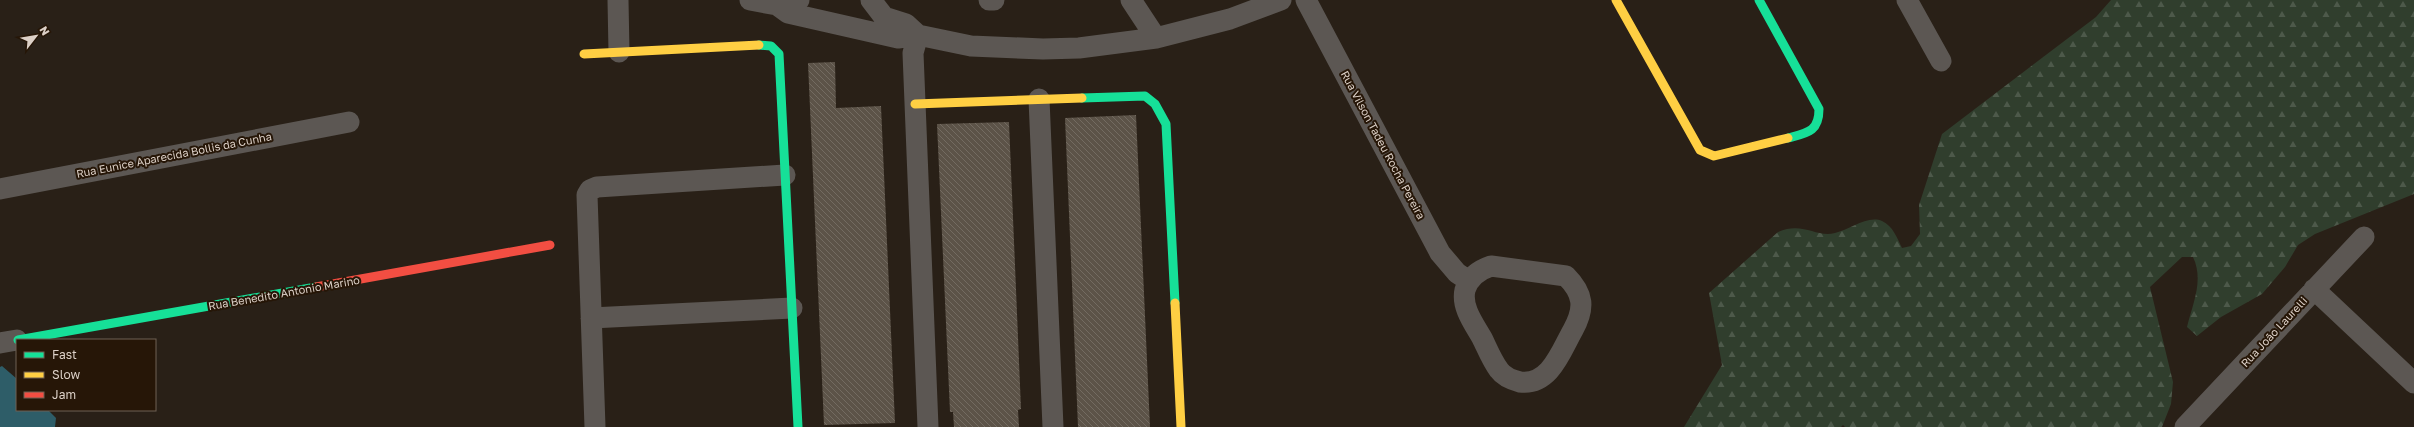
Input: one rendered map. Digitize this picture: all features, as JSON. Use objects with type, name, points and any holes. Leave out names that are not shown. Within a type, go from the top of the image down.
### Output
[{"type":"street","points":[[618,0],[619,52]]},
{"type":"street","points":[[750,0],[777,5],[799,0]]},
{"type":"street","points":[[871,0],[884,17],[906,24],[918,35]]},
{"type":"street","points":[[989,0],[994,0]]},
{"type":"street","points":[[1131,0],[1156,38]]},
{"type":"street","points":[[777,5],[788,13],[898,38],[918,35],[972,46],[1043,49],[1079,48],[1156,38],[1230,19],[1281,0]]},
{"type":"street","name":"Rua Vilson Tadeu Rocha Pereira","points":[[1306,0],[1440,253],[1452,268],[1469,281]]},
{"type":"street","points":[[1616,0],[1700,150],[1714,156],[1810,132],[1819,120],[1819,109],[1759,0]]},
{"type":"street","points":[[1907,0],[1942,61]]},
{"type":"street","points":[[918,35],[913,53],[928,427]]},
{"type":"street","points":[[584,54],[766,45],[775,49],[780,59],[798,427]]},
{"type":"street","points":[[915,104],[1145,96],[1155,104],[1166,124],[1181,427]]},
{"type":"street","points":[[1039,99],[1053,427]]},
{"type":"street","name":"Rua Eunice Aparecida Bollis da Cunha","points":[[0,189],[349,122]]},
{"type":"street","points":[[596,427],[586,195],[590,190],[597,187],[785,175]]},
{"type":"street","name":"Rua João Laurelli","points":[[2185,427],[2364,237]]},
{"type":"street","name":"Rua Benedito Antonio Marino","points":[[23,339],[550,245]]},
{"type":"street","points":[[1491,266],[1566,276],[1574,284],[1580,299],[1580,316],[1551,370],[1543,377],[1523,382],[1514,381],[1500,371],[1467,309],[1465,290],[1469,281],[1474,274],[1491,266]]},
{"type":"street","points":[[2314,289],[2414,383]]},
{"type":"street","points":[[591,318],[792,308]]},
{"type":"street","name":"Rua Benedito Antonio Marino","points":[[0,343],[16,340]]},
{"type":"green space","points":[[2111,0],[2414,0],[2414,194],[2315,234],[2298,245],[2285,267],[2262,294],[2221,317],[2197,336],[2187,327],[2198,283],[2198,274],[2193,257],[2182,257],[2150,287],[2173,382],[2171,404],[2162,427],[1845,427],[1843,425],[1841,427],[1684,427],[1722,365],[1709,293],[1778,232],[1787,229],[1795,228],[1828,234],[1841,231],[1864,221],[1876,220],[1882,221],[1889,226],[1902,248],[1911,246],[1920,234],[1919,205],[1942,134],[2096,17]]},
{"type":"water","points":[[2,366],[16,378],[16,411],[49,411],[56,418],[55,427],[0,427],[0,367]]},
{"type":"building","points":[[835,62],[836,108],[881,106],[895,423],[824,425],[808,63]]},
{"type":"building","points":[[1136,115],[1150,427],[1078,427],[1065,118]]},
{"type":"building","points":[[1009,122],[1021,409],[1018,410],[1019,427],[954,427],[953,412],[950,412],[937,124]]},
{"type":"traffic: fast","points":[[1759,0],[1819,109],[1817,123],[1811,130],[1801,135],[1788,138]]},
{"type":"traffic: fast","points":[[759,45],[771,46],[779,54],[798,427]]},
{"type":"traffic: fast","points":[[1082,98],[1145,96],[1155,104],[1166,124],[1175,303]]},
{"type":"traffic: fast","points":[[24,339],[316,287]]},
{"type":"traffic: slow","points":[[1616,0],[1700,150],[1714,156],[1788,138]]},
{"type":"traffic: slow","points":[[584,54],[759,45]]},
{"type":"traffic: slow","points":[[915,104],[1082,98]]},
{"type":"traffic: slow","points":[[1175,303],[1181,427]]},
{"type":"traffic: jam","points":[[316,287],[550,245]]}]
